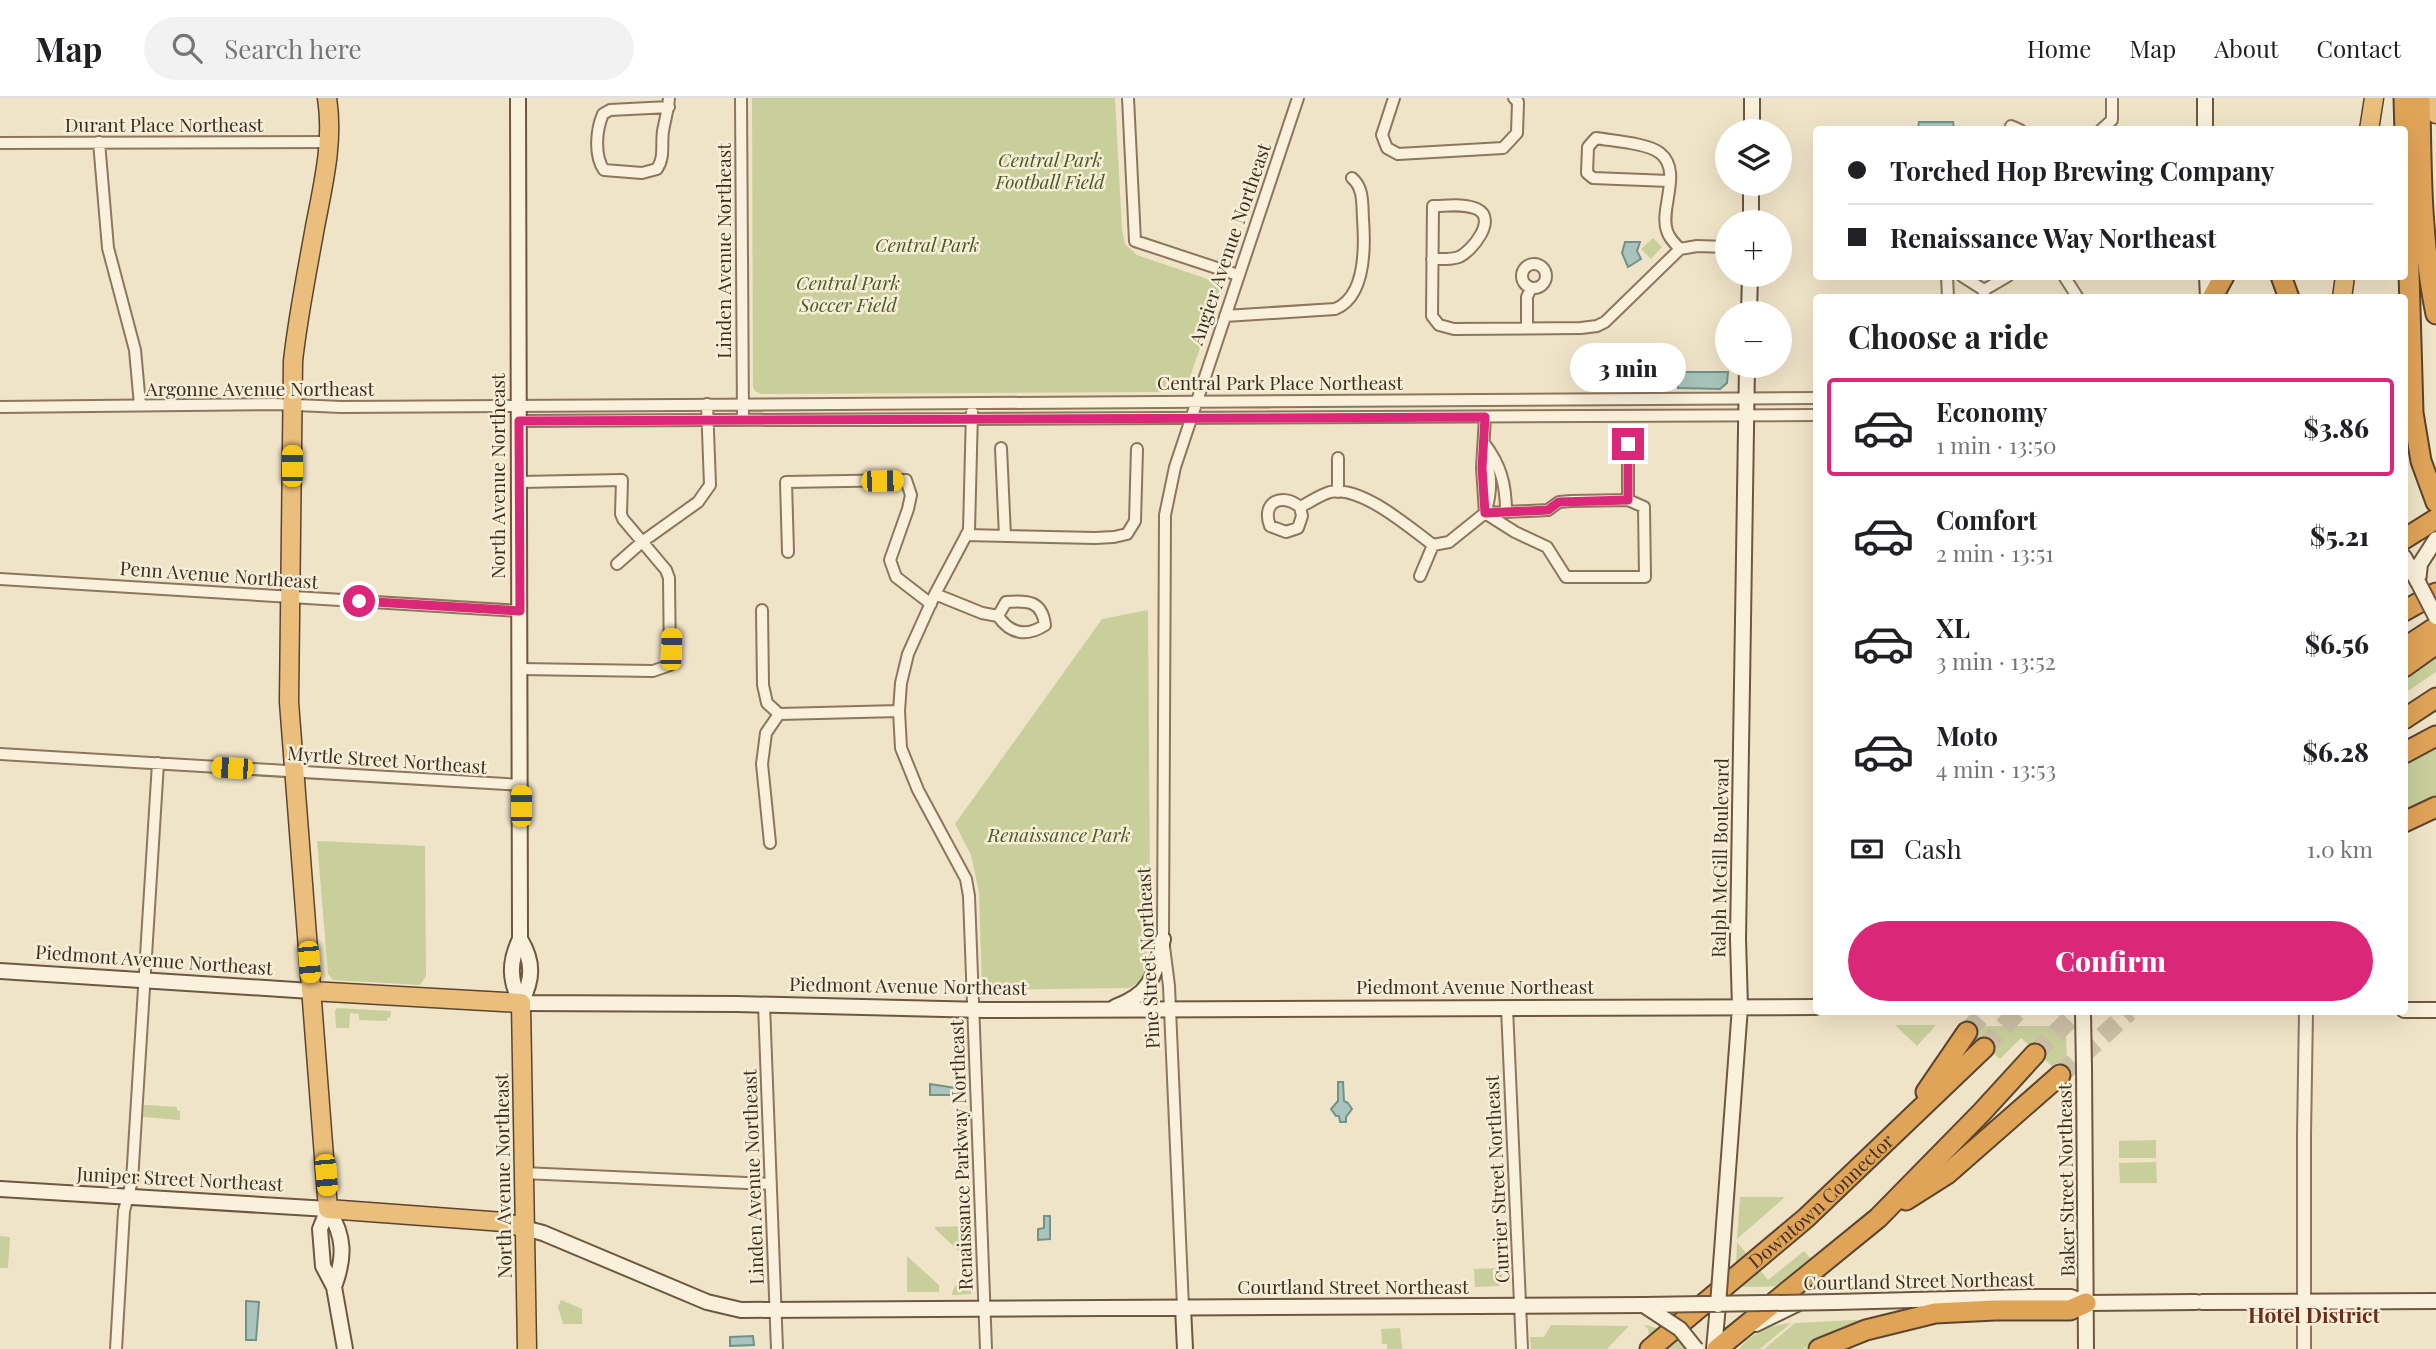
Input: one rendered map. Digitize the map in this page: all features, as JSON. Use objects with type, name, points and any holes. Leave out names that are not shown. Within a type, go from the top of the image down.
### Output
[{"type":"highway","points":[[327,98],[329,142],[298,319],[292,405],[289,702],[328,1209]]},
{"type":"highway","points":[[2370,126],[2374,98]]},
{"type":"highway","points":[[2404,98],[2405,126]]},
{"type":"highway","points":[[2420,98],[2423,220],[2426,260],[2436,314]]},
{"type":"highway","points":[[2434,98],[2436,114]]},
{"type":"highway","points":[[2408,280],[2410,380],[2417,440],[2436,502]]},
{"type":"highway","points":[[2408,536],[2436,519]]},
{"type":"highway","points":[[2408,609],[2436,593]]},
{"type":"highway","points":[[2408,645],[2436,627]]},
{"type":"highway","points":[[2408,664],[2436,644]]},
{"type":"highway","points":[[2408,716],[2436,698]]},
{"type":"highway","points":[[2408,751],[2436,736]]},
{"type":"highway","points":[[2408,820],[2436,807]]},
{"type":"highway","name":"Piedmont Avenue Northeast","points":[[311,991],[521,1003]]},
{"type":"highway","name":"North Avenue Northeast","points":[[521,1003],[527,1349]]},
{"type":"highway","points":[[1900,1131],[1967,1032]]},
{"type":"highway","name":"Downtown Connector","points":[[1650,1349],[1806,1218],[1984,1048]]},
{"type":"highway","points":[[1878,1218],[2035,1054]]},
{"type":"highway","points":[[1716,1349],[1878,1218],[1947,1174],[2060,1075]]},
{"type":"highway","name":"Juniper Street Northeast","points":[[328,1209],[503,1222],[524,1228]]},
{"type":"highway","points":[[1819,1349],[1866,1330],[1935,1314],[1995,1310],[2070,1310],[2086,1303]]},
{"type":"main road","name":"North Avenue Northeast","points":[[518,98],[520,939],[512,955],[513,987],[521,1003]]},
{"type":"main road","points":[[1752,98],[1752,119]]},
{"type":"main road","points":[[2205,98],[2205,126]]},
{"type":"main road","name":"Ralph McGill Boulevard","points":[[1716,1349],[1740,1007],[1738,939],[1746,378]]},
{"type":"main road","points":[[2436,539],[2414,568],[2436,617]]},
{"type":"main road","points":[[1107,1010],[1135,999],[1147,988],[1154,976],[1163,939]]},
{"type":"main road","name":"Piedmont Avenue Northeast","points":[[0,971],[311,991]]},
{"type":"main road","name":"Piedmont Avenue Northeast","points":[[521,1003],[764,1004],[972,1010],[1813,1007]]},
{"type":"main road","points":[[2408,1010],[2436,1010]]},
{"type":"main road","name":"Baker Street Northeast","points":[[2083,1015],[2087,1349]]},
{"type":"main road","name":"Juniper Street Northeast","points":[[0,1189],[328,1209]]},
{"type":"main road","points":[[328,1209],[340,1228],[342,1263],[334,1287],[345,1349]]},
{"type":"main road","name":"Courtland Street Northeast","points":[[524,1228],[707,1302],[741,1310],[1718,1305],[2030,1297],[2071,1297],[2086,1303],[2436,1301]]},
{"type":"main road","points":[[1730,1349],[1746,1329],[1797,1304]]},
{"type":"main road","points":[[1644,1305],[1680,1329],[1696,1349]]},
{"type":"main road","name":"Pine Street Northeast","points":[[1183,1307],[1185,1349]]},
{"type":"street","name":"Linden Avenue Northeast","points":[[741,98],[743,403]]},
{"type":"street","points":[[1128,98],[1135,241],[1238,275]]},
{"type":"street","name":"Angier Avenue Northeast","points":[[1196,401],[1298,98]]},
{"type":"street","points":[[1394,98],[1382,135],[1387,148],[1398,154],[1503,148],[1517,133],[1518,102],[1514,98]]},
{"type":"street","points":[[2105,126],[2112,120],[2112,98]]},
{"type":"street","points":[[669,103],[663,135],[662,163],[657,169],[642,173],[604,170],[597,149],[603,114],[614,110],[669,103]]},
{"type":"street","points":[[1669,181],[1593,178],[1587,173],[1588,146],[1596,138],[1651,148],[1668,162],[1669,181],[1668,203],[1664,217],[1667,234],[1679,249]]},
{"type":"street","points":[[99,142],[108,248],[135,350],[140,405]]},
{"type":"street","name":"Durant Place Northeast","points":[[0,143],[329,142]]},
{"type":"street","points":[[1225,316],[1335,309],[1342,306],[1352,294],[1363,255],[1361,194],[1358,183],[1352,178]]},
{"type":"street","points":[[1432,259],[1457,258],[1464,255],[1483,232],[1485,218],[1476,208],[1433,206],[1432,259],[1432,316],[1439,325],[1454,329],[1581,328],[1605,322],[1679,249],[1715,247]]},
{"type":"street","points":[[1967,280],[1984,294],[2003,280]]},
{"type":"street","points":[[1527,327],[1527,304],[1531,288]]},
{"type":"street","name":"Central Park Place Northeast","points":[[519,406],[1813,398]]},
{"type":"street","name":"Pine Street Northeast","points":[[1183,1307],[1170,1010],[1163,939],[1165,515],[1175,467],[1196,401]]},
{"type":"street","name":"Renaissance Parkway Northeast","points":[[972,402],[970,530],[933,599],[908,654],[901,682],[899,711],[901,748],[918,790],[966,879],[969,896],[986,1349]]},
{"type":"street","points":[[743,403],[743,420]]},
{"type":"street","points":[[617,564],[642,542],[698,502],[710,485],[707,404]]},
{"type":"street","name":"Argonne Avenue Northeast","points":[[0,407],[519,406]]},
{"type":"street","name":"Central Park Place Northeast","points":[[519,421],[1813,415]]},
{"type":"street","points":[[1485,417],[1485,513]]},
{"type":"street","points":[[1628,444],[1628,500]]},
{"type":"street","points":[[1484,448],[1493,455],[1504,484],[1506,512]]},
{"type":"street","points":[[1001,449],[1005,536]]},
{"type":"street","points":[[966,535],[1114,537],[1127,534],[1135,521],[1137,449]]},
{"type":"street","points":[[1338,458],[1338,492]]},
{"type":"street","points":[[520,482],[622,480],[621,514],[666,570],[669,578],[670,665],[653,671],[520,669]]},
{"type":"street","points":[[788,552],[786,481],[906,480],[911,495],[890,560],[896,577],[933,599],[998,616]]},
{"type":"street","points":[[1486,484],[1504,484]]},
{"type":"street","points":[[1300,507],[1332,491],[1356,495],[1393,514],[1433,545],[1449,542],[1485,513],[1548,510],[1559,502],[1628,500],[1644,507],[1644,577],[1566,577],[1547,548],[1485,513]]},
{"type":"street","points":[[1420,576],[1433,545]]},
{"type":"street","name":"Penn Avenue Northeast","points":[[0,579],[520,611]]},
{"type":"street","points":[[762,610],[763,685],[767,703],[779,713],[899,711]]},
{"type":"street","points":[[771,843],[762,764],[766,733],[779,713]]},
{"type":"street","name":"Myrtle Street Northeast","points":[[0,754],[521,785]]},
{"type":"street","points":[[116,1349],[124,1211],[132,1181],[158,764]]},
{"type":"street","name":"Linden Avenue Northeast","points":[[764,1004],[777,1349]]},
{"type":"street","name":"Currier Street Northeast","points":[[1507,1008],[1522,1349]]},
{"type":"street","points":[[2304,1349],[2306,1015]]},
{"type":"street","points":[[523,1173],[771,1184]]},
{"type":"green space","name":"Central Park","points":[[752,98],[1115,98],[1125,244],[1137,255],[1222,284],[1189,380],[1183,388],[1170,392],[761,394],[755,391]]},
{"type":"green space","points":[[1653,238],[1662,247],[1651,259],[1641,249]]},
{"type":"green space","name":"Renaissance Park","points":[[1148,610],[1150,884],[1146,970],[1140,981],[1129,988],[982,990],[979,893],[971,855],[955,824],[1102,619]]},
{"type":"green space","points":[[2436,653],[2436,672],[2408,691],[2408,672]]},
{"type":"green space","points":[[2436,747],[2436,800],[2408,812],[2408,763]]},
{"type":"green space","points":[[317,841],[425,846],[426,976],[420,985],[333,980],[328,974]]},
{"type":"green space","points":[[337,1008],[391,1011],[387,1021],[359,1020],[359,1014],[350,1013],[349,1028],[336,1028]]},
{"type":"green space","points":[[1895,1025],[1936,1025],[1917,1046]]},
{"type":"green space","points":[[1962,1026],[2066,1026],[2067,1080],[2021,1038],[2000,1059]]},
{"type":"green space","points":[[144,1105],[177,1107],[180,1120],[143,1117]]},
{"type":"green space","points":[[2156,1140],[2156,1158],[2119,1158],[2119,1141]]},
{"type":"green space","points":[[2156,1162],[2157,1183],[2120,1183],[2119,1163]]},
{"type":"green space","points":[[1740,1197],[1785,1197],[1737,1239]]},
{"type":"green space","points":[[969,1226],[969,1248],[960,1252],[935,1229],[935,1227]]},
{"type":"green space","points":[[0,1236],[10,1237],[8,1268],[0,1268]]},
{"type":"green space","points":[[1737,1242],[1768,1280],[1804,1251],[1834,1286],[1735,1287]]},
{"type":"green space","points":[[907,1256],[939,1285],[939,1292],[907,1292]]},
{"type":"green space","points":[[1502,1268],[1502,1282],[1499,1286],[1475,1287],[1474,1269]]},
{"type":"green space","points":[[971,1273],[971,1294],[952,1295],[959,1281]]},
{"type":"green space","points":[[561,1300],[582,1309],[582,1324],[563,1324],[558,1307]]},
{"type":"green space","points":[[1856,1320],[1864,1324],[1802,1349],[1764,1349],[1795,1323]]},
{"type":"green space","points":[[1791,1323],[1760,1349],[1739,1349],[1762,1330]]},
{"type":"green space","points":[[1551,1325],[1629,1326],[1607,1349],[1531,1349],[1530,1337],[1544,1337]]},
{"type":"green space","points":[[1644,1325],[1668,1332],[1686,1349],[1659,1349],[1649,1338],[1648,1329]]},
{"type":"green space","points":[[1400,1328],[1402,1349],[1387,1349],[1387,1344],[1382,1344],[1381,1329]]},
{"type":"water","points":[[1919,122],[1953,122],[1954,126],[1918,126]]},
{"type":"water","points":[[1625,242],[1640,242],[1637,251],[1641,259],[1628,267],[1622,253]]},
{"type":"water","points":[[1678,372],[1715,372],[1715,378],[1727,378],[1727,383],[1720,389],[1678,388]]},
{"type":"water","points":[[1338,1082],[1343,1082],[1344,1101],[1352,1109],[1346,1122],[1340,1122],[1339,1116],[1331,1109],[1338,1101]]},
{"type":"water","points":[[930,1084],[956,1088],[956,1095],[930,1095]]},
{"type":"water","points":[[1044,1216],[1050,1216],[1050,1239],[1038,1240],[1038,1229],[1044,1228]]},
{"type":"water","points":[[246,1301],[259,1302],[256,1340],[246,1340]]},
{"type":"water","points":[[753,1336],[754,1345],[730,1346],[730,1337]]},
{"type":"tunnel","points":[[1967,1032],[1982,1015]]},
{"type":"tunnel","points":[[1984,1048],[2014,1015]]},
{"type":"tunnel","points":[[2035,1054],[2074,1015]]},
{"type":"tunnel","points":[[2060,1075],[2126,1015]]},
{"type":"district","name":"Hotel District","points":[[2314,1316]]},
{"type":"route","points":[[359,601],[520,611],[519,421],[1485,417],[1482,468],[1485,513],[1548,510],[1559,502],[1628,500],[1628,444]]},
{"type":"park label","name":"Central Park Football Field","points":[[1050,171]]},
{"type":"park label","name":"Central Park Soccer Field","points":[[848,294]]}]
